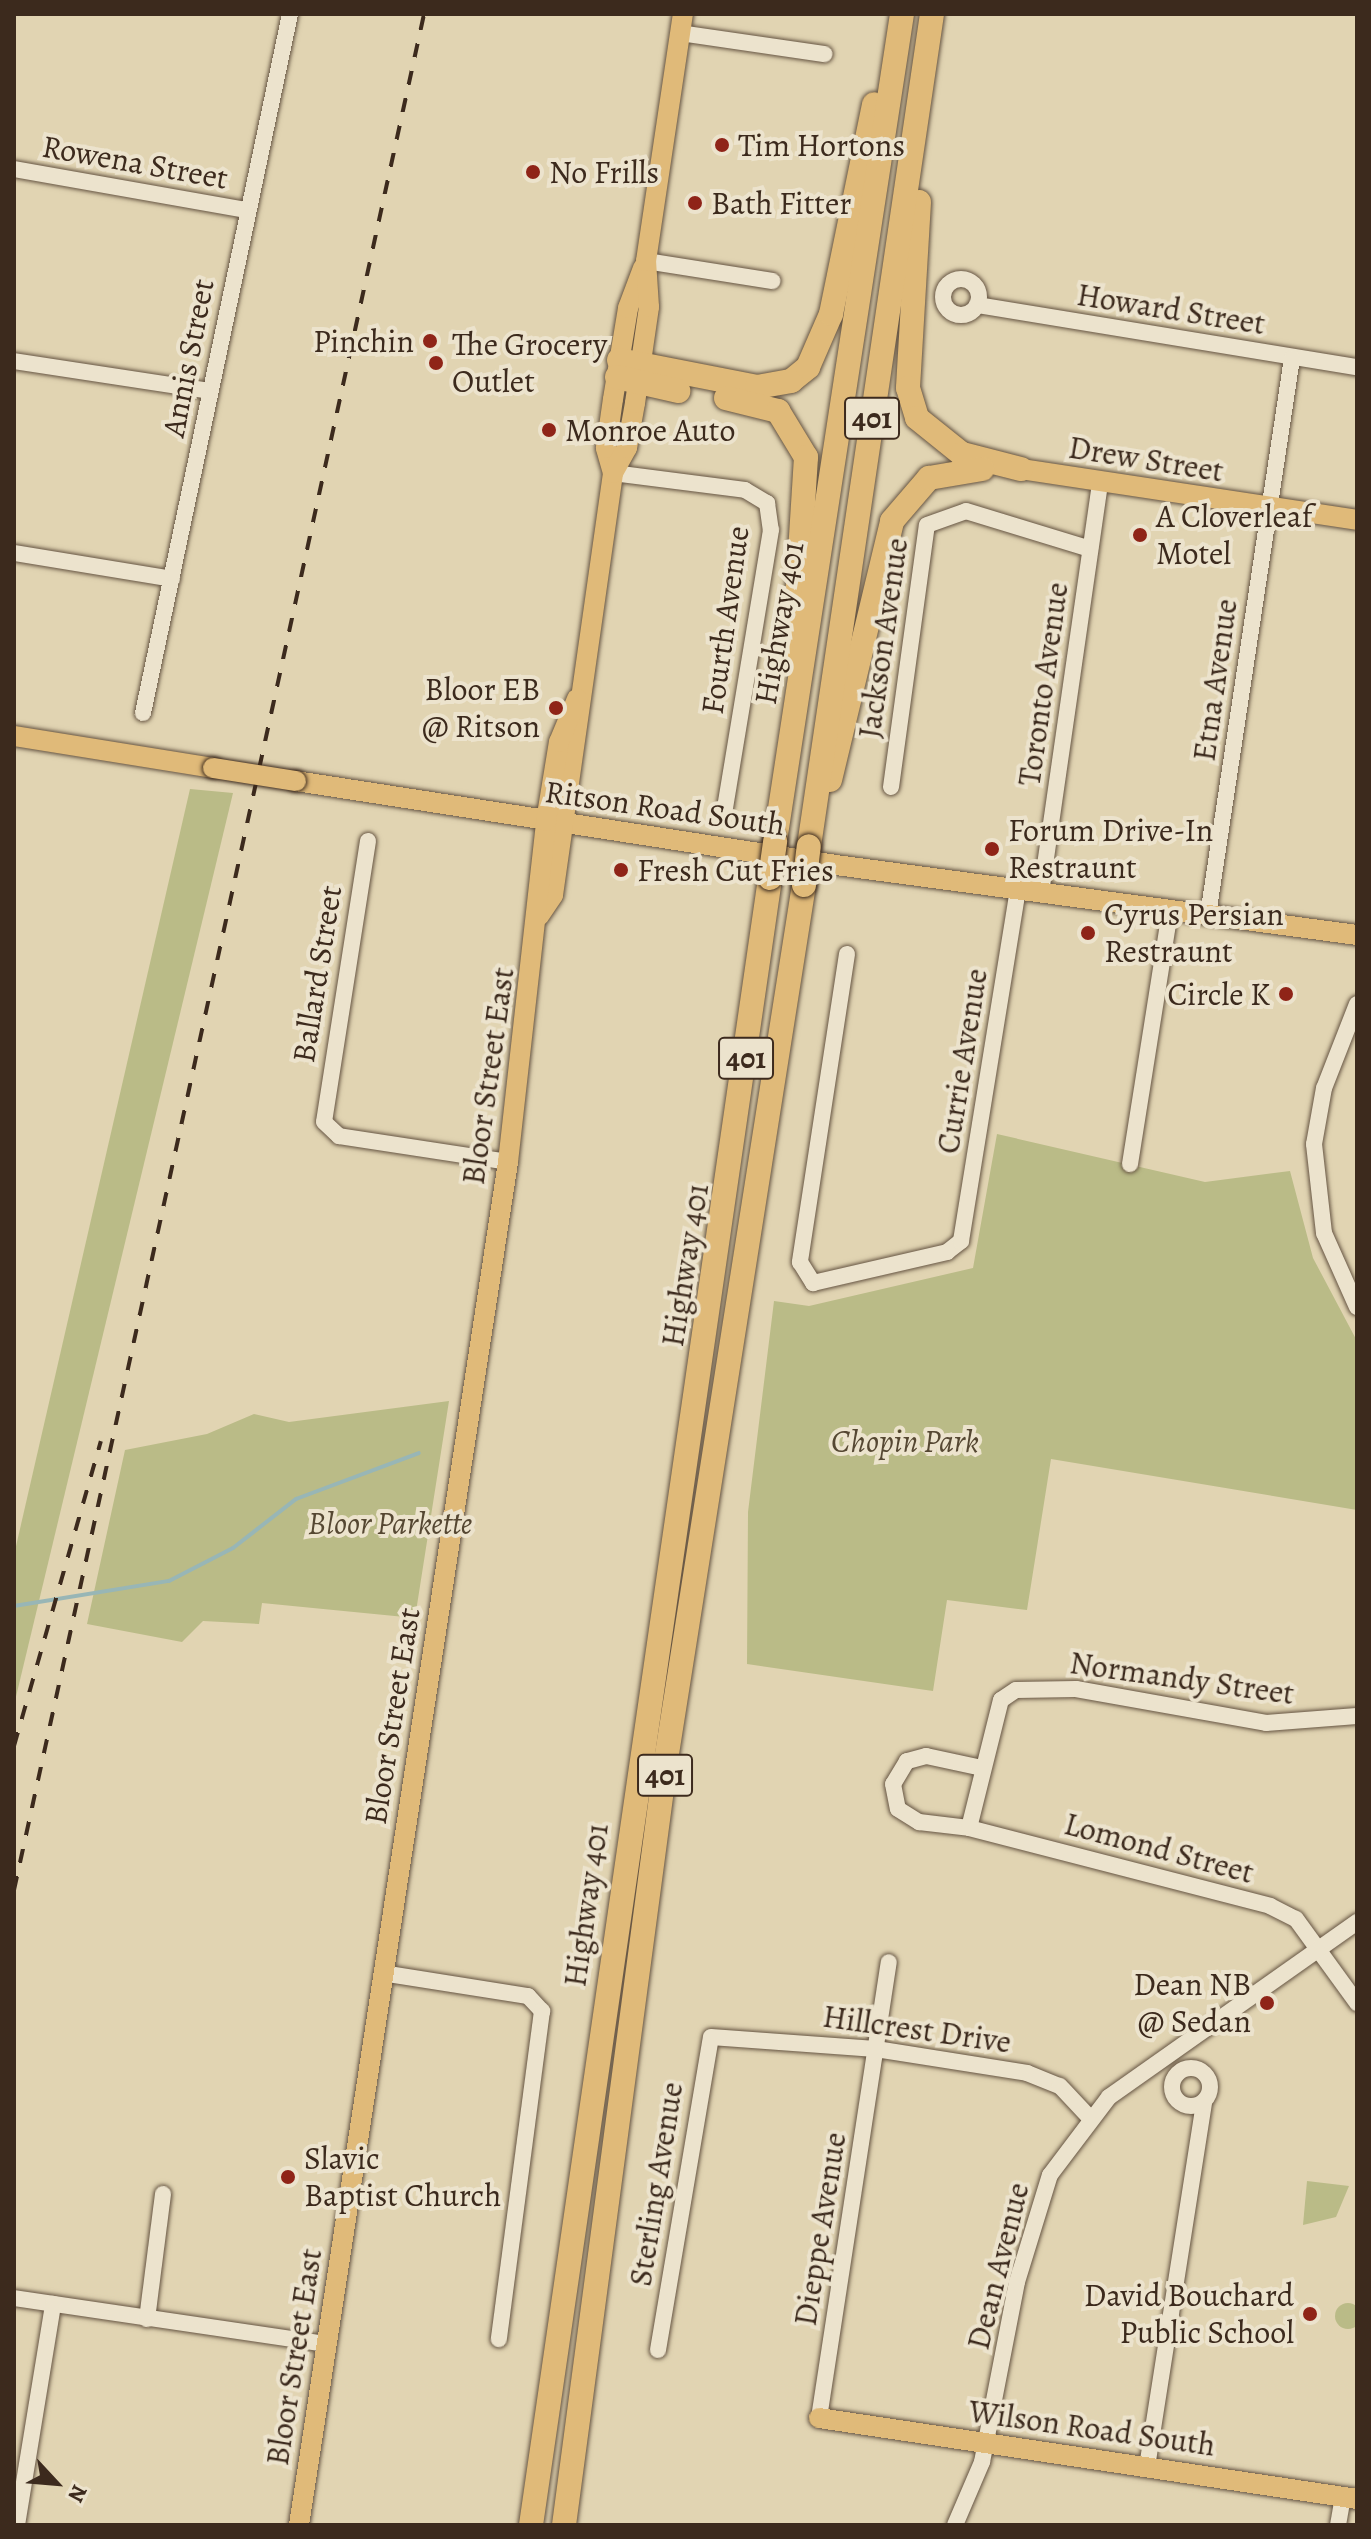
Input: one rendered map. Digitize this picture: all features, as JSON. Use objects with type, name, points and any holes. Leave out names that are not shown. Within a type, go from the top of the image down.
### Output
[{"type":"highway","points":[[628,372],[757,387],[791,381],[808,367],[831,314],[875,97],[901,14]]},
{"type":"highway","name":"Highway 401","points":[[531,2525],[782,793],[821,580],[901,14]]},
{"type":"highway","name":"Highway 401","points":[[564,2525],[584,2416],[666,1760],[804,885],[932,14]]},
{"type":"highway","points":[[927,50],[908,388],[929,435],[962,454],[1021,469]]},
{"type":"highway","points":[[628,372],[778,411],[806,457],[782,793]]},
{"type":"highway","points":[[811,834],[839,759],[882,551],[905,498],[953,468],[1021,469]]},
{"type":"main road","name":"Bloor Street East","points":[[299,2525],[508,1162],[539,916],[553,895],[555,822],[613,473],[627,448],[628,372],[649,307],[646,261],[681,24]]},
{"type":"main road","name":"Drew Street","points":[[1021,469],[1357,520]]},
{"type":"main road","name":"Ritson Road South","points":[[14,736],[555,822],[1018,890],[1357,935]]},
{"type":"main road","name":"Wilson Road South","points":[[819,2418],[1350,2498]]},
{"type":"street","name":"Annis Street","points":[[143,713],[285,15]]},
{"type":"street","points":[[681,24],[824,54]]},
{"type":"street","name":"Rowena Street","points":[[14,169],[247,210]]},
{"type":"street","points":[[646,261],[772,281]]},
{"type":"street","name":"Howard Street","points":[[977,305],[1357,367]]},
{"type":"street","name":"Etna Avenue","points":[[1208,915],[1292,358]]},
{"type":"street","points":[[14,361],[210,391]]},
{"type":"street","name":"Fourth Avenue","points":[[613,473],[745,490],[767,503],[771,530],[725,808]]},
{"type":"street","name":"Toronto Avenue","points":[[1041,893],[1100,483]]},
{"type":"street","name":"Jackson Avenue","points":[[891,787],[927,525],[966,511],[1090,549]]},
{"type":"street","points":[[14,553],[172,579]]},
{"type":"street","name":"Ballard Street","points":[[368,841],[323,1116],[339,1136],[508,1162]]},
{"type":"street","name":"Currie Avenue","points":[[847,954],[800,1262],[813,1283],[947,1252],[961,1241],[1018,890]]},
{"type":"street","points":[[1130,1164],[1170,911]]},
{"type":"street","points":[[1357,1004],[1324,1088],[1314,1144],[1324,1233],[1357,1307]]},
{"type":"street","name":"Normandy Street","points":[[982,1768],[1001,1700],[1035,1687],[1266,1723],[1357,1716]]},
{"type":"street","name":"Lomond Street","points":[[982,1768],[926,1756],[907,1761],[893,1784],[898,1809],[919,1822],[969,1828],[1270,1906],[1296,1919],[1357,2003]]},
{"type":"street","points":[[969,1828],[982,1768]]},
{"type":"street","name":"Dean Avenue","points":[[955,2525],[987,2443],[1017,2282],[1050,2175],[1090,2118],[1357,1922]]},
{"type":"street","name":"Dieppe Avenue","points":[[819,2418],[889,1962]]},
{"type":"street","points":[[382,1973],[528,1996],[542,2011],[499,2339]]},
{"type":"street","name":"Hillcrest Drive","points":[[720,2033],[876,2049],[1027,2073],[1060,2086],[1090,2118]]},
{"type":"street","name":"Sterling Avenue","points":[[658,2350],[708,2043],[720,2033]]},
{"type":"street","points":[[1147,2467],[1204,2101]]},
{"type":"street","points":[[147,2319],[163,2194]]},
{"type":"street","points":[[14,2298],[326,2344]]},
{"type":"street","points":[[17,2525],[53,2304]]},
{"type":"street","points":[[1338,2525],[1350,2498]]},
{"type":"green space","points":[[190,789],[233,793],[14,1705],[14,1555]]},
{"type":"green space","name":"Chopin Park","points":[[997,1134],[1205,1182],[1290,1171],[1313,1258],[1357,1341],[1357,1510],[1051,1459],[1027,1610],[947,1600],[933,1691],[747,1664],[748,1512],[774,1301],[809,1306],[973,1268]]},
{"type":"green space","name":"Bloor Parkette","points":[[449,1401],[415,1618],[262,1603],[259,1624],[203,1621],[182,1642],[87,1624],[125,1450],[207,1434],[254,1414],[289,1422]]},
{"type":"green space","points":[[1307,2181],[1349,2186],[1336,2217],[1303,2225]]},
{"type":"green space","points":[[1348,2303],[1357,2307],[1361,2316],[1357,2325],[1348,2329],[1339,2325],[1335,2316],[1339,2307]]},
{"type":"waterway","points":[[14,1606],[169,1581],[233,1548],[296,1499],[419,1453]]},
{"type":"railway","points":[[14,1890],[424,14]]},
{"type":"railway","points":[[14,1746],[101,1441]]},
{"type":"place","name":"Tim Hortons","points":[[722,145]]},
{"type":"place","name":"No Frills","points":[[533,172]]},
{"type":"place","name":"Bath Fitter","points":[[695,203]]},
{"type":"place","name":"Pinchin","points":[[430,341]]},
{"type":"place","name":"The Grocery Outlet","points":[[436,363]]},
{"type":"place","name":"Monroe Auto","points":[[549,430]]},
{"type":"place","name":"A Cloverleaf Motel","points":[[1140,535]]},
{"type":"place","name":"Bloor EB @ Ritson","points":[[556,708]]},
{"type":"place","name":"Forum Drive-In Restraunt","points":[[992,849]]},
{"type":"place","name":"Fresh Cut Fries","points":[[621,870]]},
{"type":"place","name":"Cyrus Persian Restraunt","points":[[1088,933]]},
{"type":"place","name":"Circle K","points":[[1286,994]]},
{"type":"place","name":"Dean NB @ Sedan","points":[[1267,2003]]},
{"type":"place","name":"Slavic Baptist Church","points":[[288,2177]]},
{"type":"place","name":"David Bouchard Public School","points":[[1310,2314]]}]
